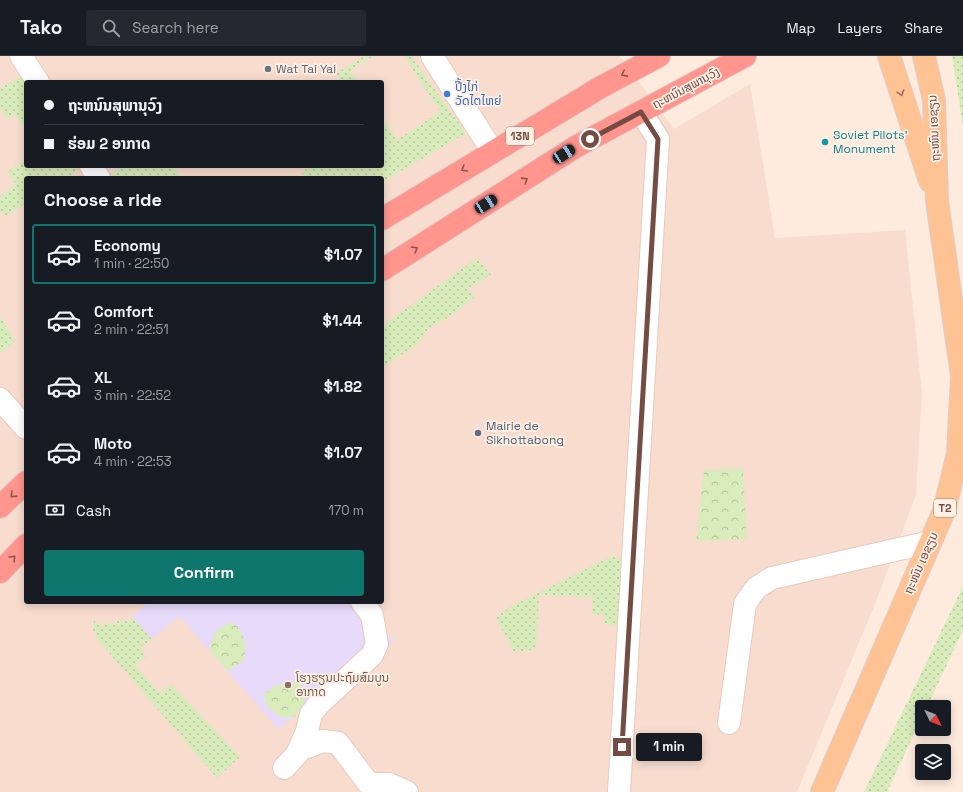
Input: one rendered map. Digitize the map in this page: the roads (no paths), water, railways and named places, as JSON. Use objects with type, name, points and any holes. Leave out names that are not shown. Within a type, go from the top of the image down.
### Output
[{"type":"highway","name":"13N","points":[[384,218],[601,87],[659,56]]},
{"type":"highway","name":"ຖະຫນົນສຸພານຸວົງ","points":[[384,269],[577,146],[745,56]]},
{"type":"highway","points":[[0,507],[24,484]]},
{"type":"highway","points":[[0,572],[24,547]]},
{"type":"main road","name":"ຖະໜົນ ເອຊຽນ","points":[[889,56],[936,202]]},
{"type":"main road","name":"ຖະໜົນ ເອຊຽນ","points":[[822,792],[944,511],[958,453],[962,376],[936,202],[934,100],[924,56]]},
{"type":"street","points":[[21,56],[37,80]]},
{"type":"street","points":[[432,56],[493,152]]},
{"type":"street","points":[[619,792],[658,139],[641,112]]},
{"type":"street","points":[[0,399],[24,426]]},
{"type":"street","points":[[729,723],[745,604],[756,588],[772,578],[930,542]]},
{"type":"street","points":[[284,768],[297,754],[307,731],[311,714],[318,704],[372,655],[377,644],[372,615],[364,604]]},
{"type":"street","points":[[299,750],[323,741],[338,743],[369,784],[389,784],[407,792]]},
{"type":"place","name":"Wat Tai Yai","points":[[268,69]]},
{"type":"place","name":"ປີ້ງໄກ່ ວັດໄຕໄຫຍ່","points":[[447,94]]},
{"type":"place","name":"Soviet Pilots' Monument","points":[[825,142]]},
{"type":"place","name":"Mairie de Sikhottabong","points":[[478,433]]},
{"type":"place","name":"ໂຮງຮຽນປະຖົມສົມບູນ ອາກາດ","points":[[288,685]]}]
